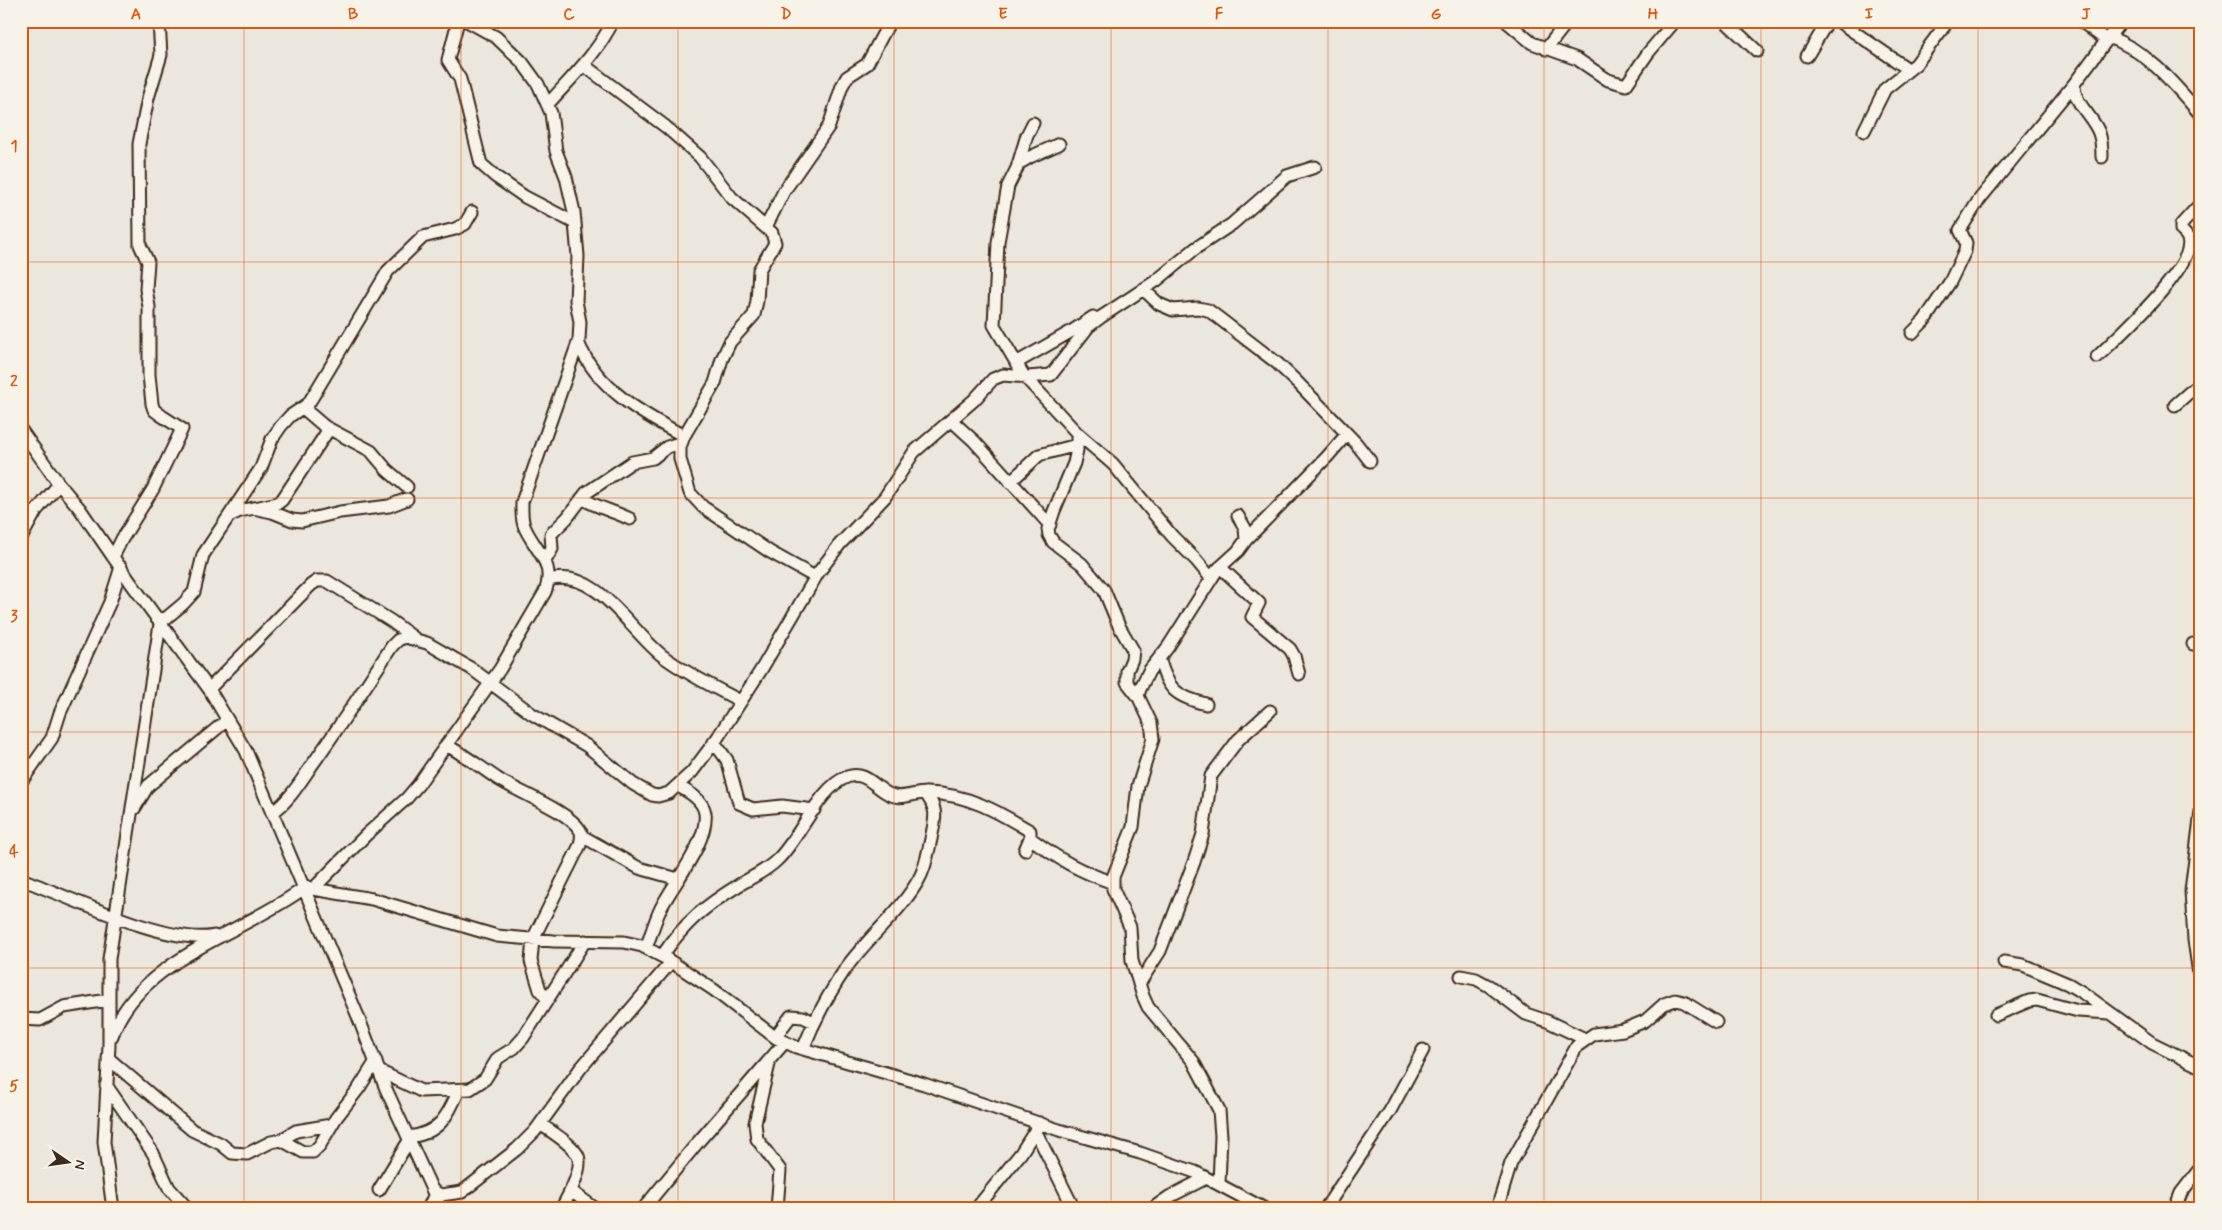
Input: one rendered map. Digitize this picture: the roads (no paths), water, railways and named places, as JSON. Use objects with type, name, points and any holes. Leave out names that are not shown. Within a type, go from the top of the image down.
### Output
[{"type":"street","points":[[113,557],[122,538],[153,489],[182,429],[154,410],[152,404],[146,289],[148,262],[140,245],[139,144],[148,98],[161,55],[159,21]]},
{"type":"street","points":[[458,21],[448,60],[460,79],[481,164],[525,197],[575,223]]},
{"type":"street","points":[[109,1045],[122,1012],[140,991],[179,960],[220,935],[286,902],[306,887],[407,798],[490,682],[533,613],[550,580],[545,561],[524,527],[521,514],[522,502],[578,342],[580,322],[576,301],[578,256],[575,223],[566,177],[556,150],[551,113],[538,84],[522,62],[496,37],[467,21]]},
{"type":"street","points":[[548,104],[584,66],[602,43],[613,21]]},
{"type":"street","points":[[766,227],[784,191],[828,126],[847,77],[867,64],[890,21]]},
{"type":"street","points":[[1506,21],[1532,44],[1577,59],[1608,80],[1626,85],[1648,53],[1675,21]]},
{"type":"street","points":[[1546,49],[1568,21]]},
{"type":"street","points":[[1725,21],[1757,52]]},
{"type":"street","points":[[1807,56],[1828,21]]},
{"type":"street","points":[[1838,21],[1908,69]]},
{"type":"street","points":[[1864,131],[1885,89],[1916,64],[1948,21]]},
{"type":"street","points":[[2081,21],[2107,38],[2126,44],[2158,67],[2199,109]]},
{"type":"street","points":[[1912,333],[1924,321],[1950,282],[1965,251],[1966,243],[1960,233],[1966,218],[2074,84],[2120,21]]},
{"type":"street","points":[[584,66],[666,127],[695,152],[732,198],[772,233],[775,243],[759,270],[757,301],[754,314],[730,342],[722,359],[716,382],[683,439],[680,459],[690,493],[704,508],[770,552],[816,577]]},
{"type":"street","points":[[2074,84],[2076,96],[2099,132],[2102,142],[2102,157]]},
{"type":"street","points":[[1033,122],[1008,186],[998,242],[994,325],[1024,376],[1077,439],[1113,464],[1172,536],[1212,578]]},
{"type":"street","points":[[1018,164],[1059,144]]},
{"type":"street","points":[[273,812],[280,808],[304,777],[392,646],[398,640],[405,637],[427,642],[457,659],[532,714],[587,746],[645,791],[662,795],[678,786],[692,772],[714,742],[761,670],[816,577],[840,544],[885,497],[914,452],[951,420],[993,379],[1003,375],[1051,375],[1089,326],[1156,281],[1196,248],[1232,224],[1287,176],[1315,167]]},
{"type":"street","points":[[2097,357],[2172,280],[2187,251],[2187,236],[2181,230],[2181,225],[2201,203]]},
{"type":"street","points":[[158,621],[165,619],[191,595],[195,588],[203,555],[261,468],[272,439],[290,416],[303,408],[313,396],[388,271],[423,237],[448,233],[465,224],[472,212]]},
{"type":"street","points":[[1143,289],[1159,304],[1173,310],[1198,308],[1208,310],[1277,363],[1347,434],[1370,461]]},
{"type":"street","points":[[1016,362],[1072,331],[1107,306],[1125,301]]},
{"type":"street","points":[[578,342],[588,362],[614,393],[683,439]]},
{"type":"street","points":[[2175,405],[2201,382]]},
{"type":"street","points":[[253,508],[272,512],[292,520],[302,521],[340,512],[390,506],[407,493],[371,452],[329,428],[303,408]]},
{"type":"street","points":[[951,420],[974,441],[1050,524]]},
{"type":"street","points":[[229,516],[282,500],[329,428]]},
{"type":"street","points":[[21,430],[209,689],[246,751],[306,887],[377,1066],[441,1209]]},
{"type":"street","points":[[1138,696],[1142,683],[1220,567],[1238,551],[1246,540],[1347,434]]},
{"type":"street","points":[[545,561],[552,549],[551,534],[567,518],[586,493],[632,462],[653,458],[667,447],[683,439]]},
{"type":"street","points":[[1010,482],[1039,456],[1077,439]]},
{"type":"street","points":[[1077,439],[1074,463],[1060,494],[1050,524],[1049,535],[1053,542],[1082,564],[1104,590],[1119,626],[1133,650],[1132,659],[1127,671],[1128,682],[1138,696],[1152,723],[1153,739],[1138,786],[1133,827],[1114,870],[1113,889],[1130,928],[1132,962],[1148,1007],[1193,1061],[1219,1110],[1221,1136],[1219,1184]]},
{"type":"street","points":[[21,538],[36,511],[59,484]]},
{"type":"street","points":[[582,498],[595,506],[630,519]]},
{"type":"street","points":[[1238,516],[1245,528],[1246,540]]},
{"type":"street","points":[[21,782],[52,738],[60,713],[110,602],[120,567]]},
{"type":"street","points":[[1220,567],[1259,603],[1252,617],[1290,649],[1294,656],[1298,674]]},
{"type":"street","points":[[550,580],[563,576],[586,585],[605,596],[644,639],[663,656],[740,701]]},
{"type":"street","points":[[209,689],[310,585],[317,581],[327,581],[391,620],[414,638]]},
{"type":"street","points":[[113,1209],[104,1142],[109,1045],[109,959],[158,621]]},
{"type":"street","points":[[1159,658],[1167,683],[1172,689],[1186,699],[1206,704]]},
{"type":"street","points":[[1139,984],[1160,951],[1194,862],[1202,834],[1211,776],[1238,740],[1270,711]]},
{"type":"street","points":[[130,818],[148,786],[227,720]]},
{"type":"street","points":[[714,742],[727,760],[739,803],[753,809],[782,806],[814,810]]},
{"type":"street","points":[[446,745],[466,755],[499,779],[565,817],[580,830],[582,836],[580,845],[533,939],[531,961],[540,990],[547,999]]},
{"type":"street","points":[[434,1192],[441,1195],[462,1192],[517,1149],[540,1124],[580,1069],[667,959],[678,933],[702,909],[778,860],[831,788],[846,777],[862,776],[890,795],[902,798],[925,793],[965,798],[1031,832],[1025,850]]},
{"type":"street","points":[[646,948],[660,909],[702,833],[705,813],[693,794],[678,786]]},
{"type":"street","points":[[802,1049],[814,1022],[846,968],[893,914],[919,879],[925,864],[936,812],[932,802],[925,793]]},
{"type":"street","points":[[2201,811],[2191,891],[2194,940],[2201,988]]},
{"type":"street","points":[[582,836],[639,868],[678,879]]},
{"type":"street","points":[[1030,838],[1056,858],[1074,868],[1113,883]]},
{"type":"street","points":[[21,879],[153,929],[194,938],[220,935]]},
{"type":"street","points":[[306,887],[372,899],[497,936],[624,942],[646,948],[667,959],[714,990],[774,1037],[802,1049],[924,1084],[1038,1127],[1140,1153],[1206,1178],[1265,1209]]},
{"type":"street","points":[[377,1066],[421,1091],[470,1089],[485,1079],[498,1058],[514,1048],[523,1038],[585,941]]},
{"type":"street","points":[[2004,962],[2022,965],[2068,984],[2152,1043],[2201,1067]]},
{"type":"street","points":[[1461,976],[1476,979],[1489,986],[1505,1000],[1526,1014],[1547,1021],[1585,1039]]},
{"type":"street","points":[[21,1019],[40,1020],[64,1007],[108,1000]]},
{"type":"street","points":[[1497,1209],[1511,1163],[1577,1046],[1585,1039],[1594,1034],[1623,1030],[1645,1021],[1664,1004],[1675,1000],[1684,1002],[1716,1022]]},
{"type":"street","points":[[1996,1015],[2029,1001],[2038,1000],[2072,1010],[2112,1014]]},
{"type":"street","points":[[774,1037],[791,1016],[803,1017],[814,1022]]},
{"type":"street","points":[[643,1209],[699,1141],[786,1042]]},
{"type":"street","points":[[1325,1209],[1390,1111],[1424,1050]]},
{"type":"street","points":[[108,1058],[192,1130],[216,1142],[232,1153],[247,1154],[271,1142],[282,1140],[296,1131],[331,1126]]},
{"type":"street","points":[[769,1062],[755,1123],[757,1138],[780,1170],[777,1209]]},
{"type":"street","points":[[282,1140],[303,1152],[313,1152],[377,1066]]},
{"type":"street","points":[[106,1085],[153,1153],[169,1188],[188,1209]]},
{"type":"street","points":[[409,1138],[422,1136],[440,1124],[450,1111],[459,1090]]},
{"type":"street","points":[[540,1124],[577,1154],[580,1161],[571,1191],[561,1209]]},
{"type":"street","points":[[976,1209],[1021,1153],[1038,1127]]},
{"type":"street","points":[[1038,1127],[1074,1209]]},
{"type":"street","points":[[379,1190],[409,1138]]},
{"type":"street","points":[[2175,1209],[2181,1193],[2201,1167]]},
{"type":"street","points":[[1152,1209],[1169,1197],[1206,1178]]},
{"type":"street","points":[[571,1191],[596,1209]]},
{"type":"street","points":[[428,1209],[434,1192]]}]
